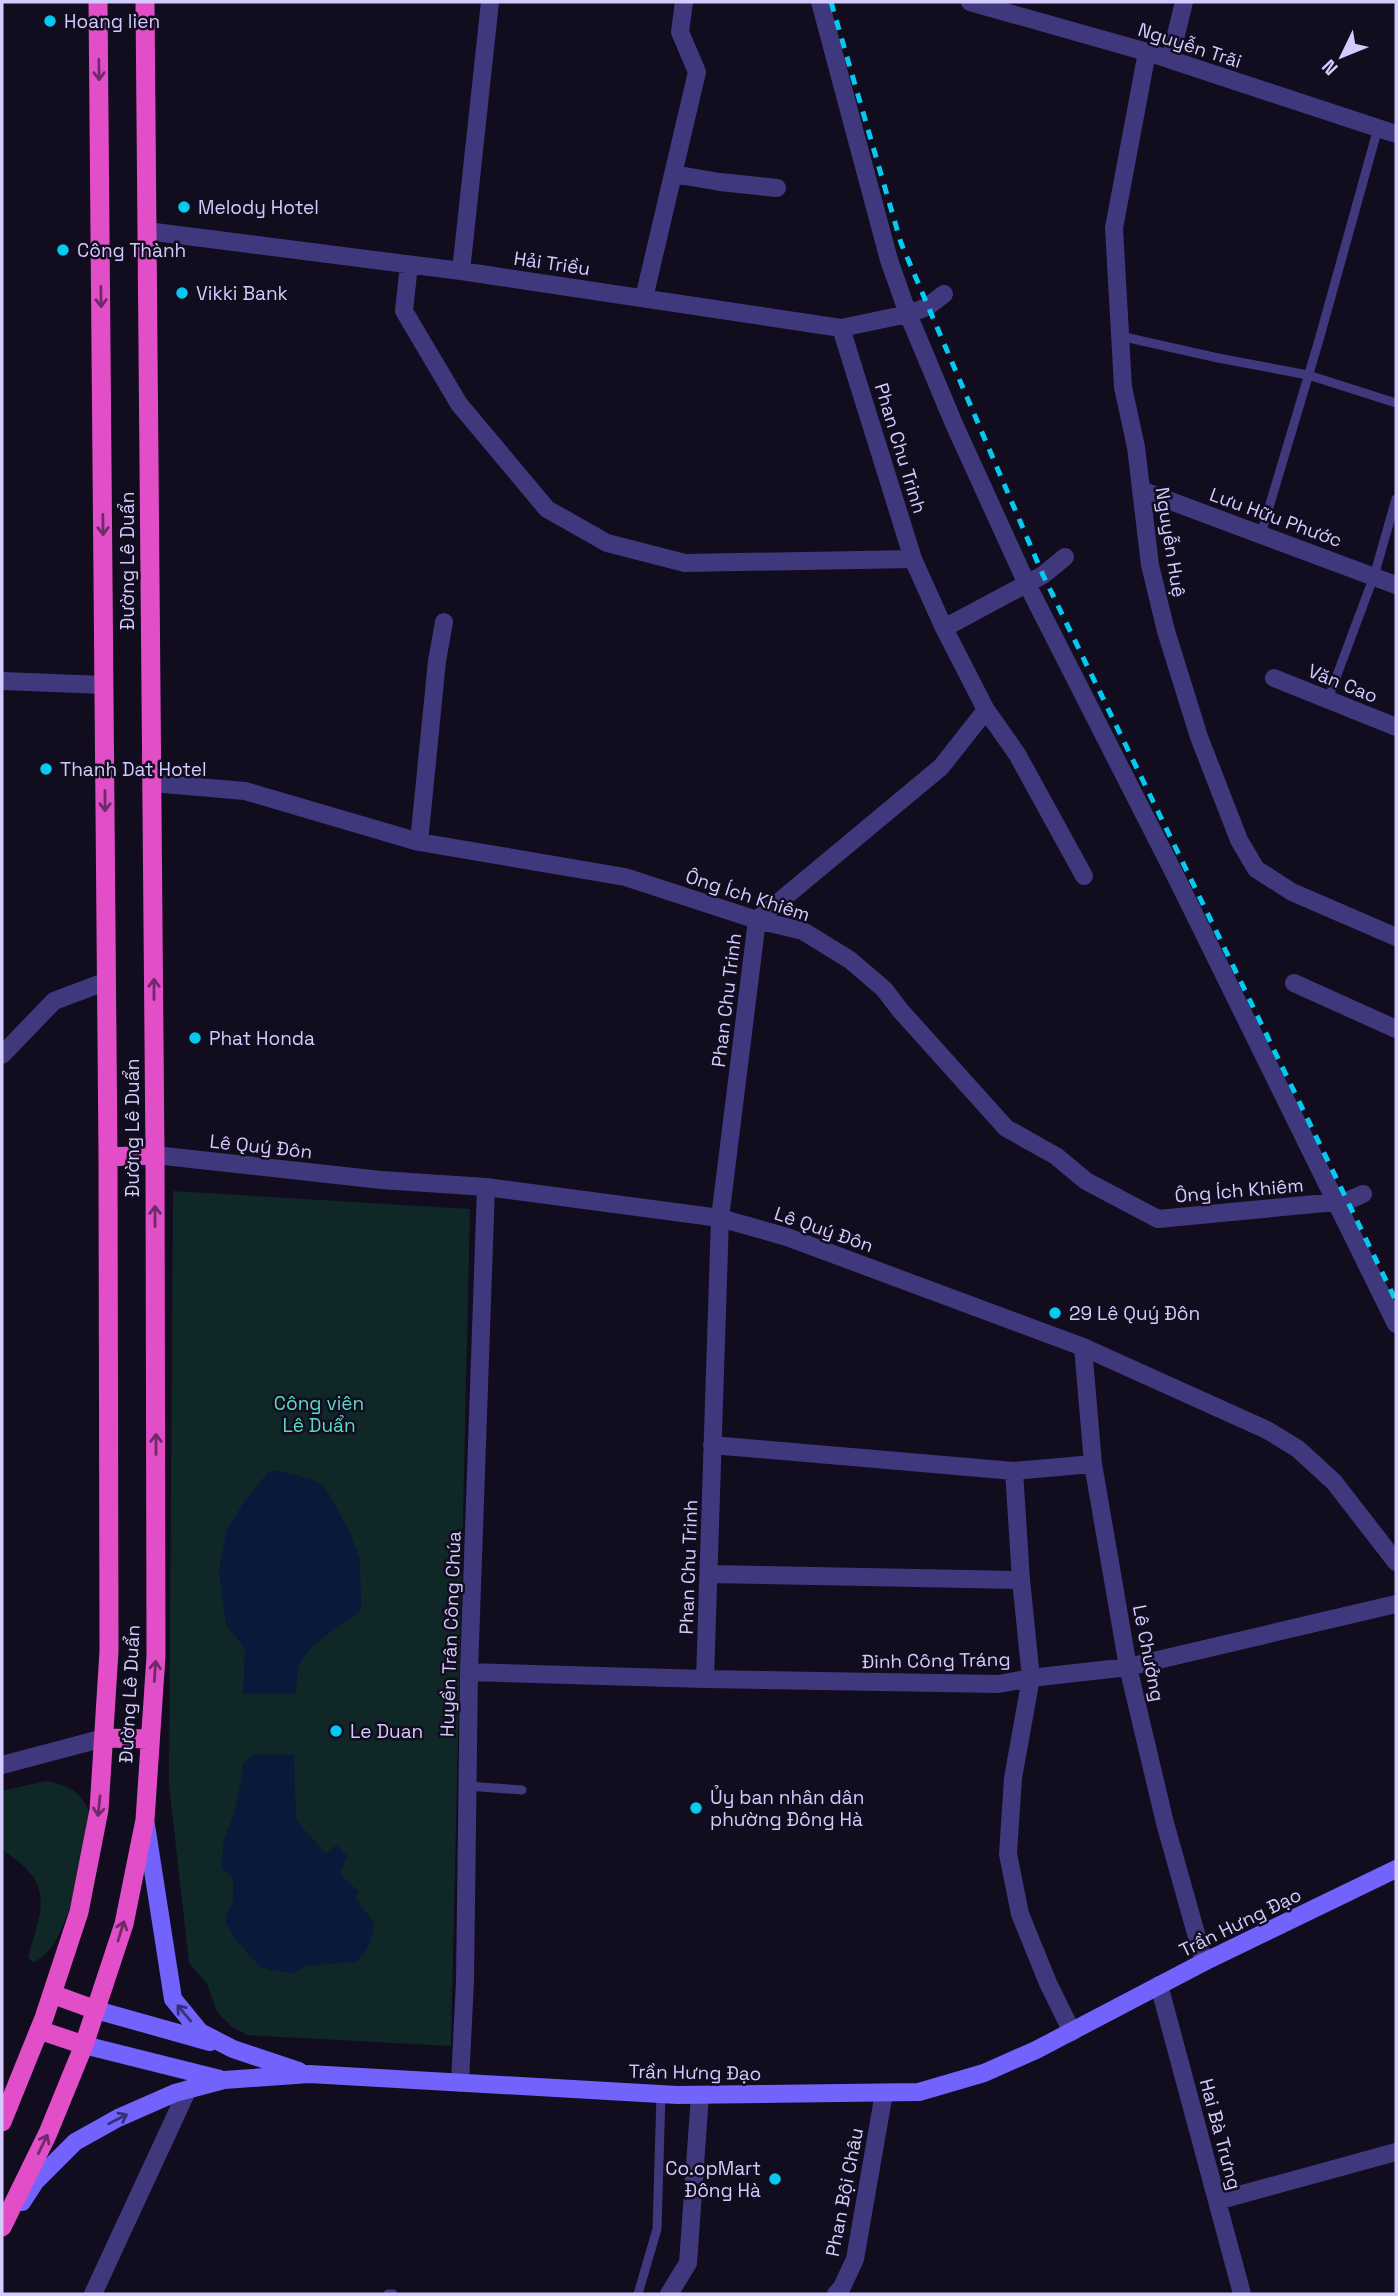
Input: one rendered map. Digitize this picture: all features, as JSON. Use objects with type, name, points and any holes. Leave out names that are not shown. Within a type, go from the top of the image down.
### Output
[{"type":"highway","name":"Đường Lê Duẩn","points":[[2,2122],[39,2030],[79,1912],[97,1823],[109,1651],[107,981],[98,2]]},
{"type":"highway","name":"Đường Lê Duẩn","points":[[2,2227],[48,2133],[84,2045],[124,1924],[145,1820],[156,1656],[155,1155],[145,2]]},
{"type":"highway","points":[[108,1157],[155,1155]]},
{"type":"highway","points":[[104,1738],[150,1740]]},
{"type":"highway","points":[[52,1994],[96,2010]]},
{"type":"highway","points":[[39,2030],[84,2045]]},
{"type":"main road","points":[[145,1820],[173,1999],[200,2032],[233,2049]]},
{"type":"main road","name":"Trần Hưng Đạo","points":[[2,2233],[35,2182],[75,2142],[118,2118],[175,2093],[224,2080],[309,2074],[662,2094],[919,2092],[984,2073],[1072,2032],[1204,1962],[1396,1869]]},
{"type":"main road","points":[[96,2010],[309,2074]]},
{"type":"main road","points":[[84,2045],[224,2080]]},
{"type":"street","points":[[461,271],[490,2]]},
{"type":"street","points":[[644,298],[696,72],[680,32],[684,2]]},
{"type":"street","points":[[820,2],[889,261],[954,425],[1026,582],[1181,887],[1396,1324]]},
{"type":"street","name":"Nguyễn Trãi","points":[[970,2],[1147,52],[1396,134]]},
{"type":"street","points":[[1170,60],[1184,2]]},
{"type":"street","name":"Nguyễn Huệ","points":[[1147,52],[1114,228],[1123,387],[1136,447],[1150,565],[1166,631],[1199,737],[1239,841],[1255,869],[1293,892],[1396,937]]},
{"type":"street","points":[[673,174],[777,188]]},
{"type":"street","name":"Hải Triều","points":[[147,231],[461,271],[841,328],[908,314],[927,307],[944,294]]},
{"type":"street","points":[[409,265],[404,311],[459,404],[547,509],[607,543],[685,563],[913,559]]},
{"type":"street","name":"Phan Chu Trinh","points":[[705,1679],[720,1218],[757,920],[941,767],[986,710],[944,628],[913,559],[841,328]]},
{"type":"street","name":"Lưu Hữu Phước","points":[[1141,490],[1396,584]]},
{"type":"street","points":[[944,628],[1043,575],[1065,557]]},
{"type":"street","points":[[419,842],[437,661],[444,622]]},
{"type":"street","name":"Văn Cao","points":[[1274,678],[1396,727]]},
{"type":"street","points":[[2,681],[104,685]]},
{"type":"street","points":[[986,710],[1017,754],[1084,876]]},
{"type":"street","name":"Ông Ích Khiêm","points":[[152,783],[245,790],[419,842],[625,877],[757,920],[803,931],[850,960],[884,989],[1006,1128],[1056,1156],[1086,1181],[1158,1219],[1347,1201],[1363,1194]]},
{"type":"street","points":[[2,1055],[54,1001],[107,981]]},
{"type":"street","points":[[1294,983],[1396,1029]]},
{"type":"street","name":"Lê Quý Đôn","points":[[155,1155],[381,1180],[486,1187],[720,1218],[787,1237],[1083,1347],[1267,1430],[1298,1448],[1334,1482],[1396,1562]]},
{"type":"street","name":"Huyền Trân Công Chúa","points":[[460,2083],[466,1981],[469,1672],[486,1187]]},
{"type":"street","name":"Lê Chưởng","points":[[1083,1347],[1093,1464],[1128,1667],[1165,1823],[1204,1962]]},
{"type":"street","points":[[712,1445],[1014,1471],[1093,1464]]},
{"type":"street","points":[[1014,1471],[1031,1678],[1013,1778],[1007,1854],[1020,1914],[1048,1983],[1072,2032]]},
{"type":"street","points":[[709,1574],[1021,1580]]},
{"type":"street","name":"Đinh Công Tráng","points":[[469,1672],[999,1684],[1128,1667],[1396,1604]]},
{"type":"street","points":[[3,1762],[104,1738]]},
{"type":"street","name":"Hai Bà Trưng","points":[[1159,1985],[1242,2294]]},
{"type":"street","points":[[93,2294],[188,2089]]},
{"type":"street","name":"Phan Bội Châu","points":[[836,2294],[855,2259],[884,2093]]},
{"type":"street","points":[[669,2294],[688,2263],[700,2095]]},
{"type":"street","points":[[1217,2201],[1396,2152]]},
{"type":"lane","points":[[1261,534],[1378,128]]},
{"type":"lane","points":[[1120,336],[1308,375],[1396,403]]},
{"type":"lane","points":[[1328,699],[1374,576],[1396,499]]},
{"type":"lane","points":[[467,1786],[522,1790]]},
{"type":"lane","points":[[638,2294],[657,2229],[662,2094]]},
{"type":"green space","name":"Công viên Lê Duẩn","points":[[173,1191],[470,1209],[451,2046],[247,2035],[232,2027],[217,2012],[207,1984],[189,1963],[169,1785]]},
{"type":"green space","points":[[46,1781],[69,1788],[82,1799],[89,1817],[89,1833],[74,1896],[60,1932],[52,1947],[34,1963],[28,1957],[38,1923],[40,1896],[31,1873],[2,1850],[2,1791]]},
{"type":"water","points":[[277,1470],[314,1480],[323,1485],[329,1494],[350,1533],[360,1561],[361,1608],[359,1613],[313,1646],[302,1659],[296,1693],[243,1694],[245,1648],[226,1625],[219,1572],[227,1530],[242,1505],[268,1472]]},
{"type":"water","points":[[255,1755],[294,1755],[296,1820],[326,1854],[338,1846],[347,1856],[340,1874],[359,1892],[355,1898],[374,1923],[369,1945],[355,1962],[306,1966],[294,1973],[269,1970],[259,1966],[226,1923],[227,1912],[233,1902],[233,1877],[222,1869],[223,1843],[234,1814],[243,1763]]},
{"type":"railway","points":[[831,2],[901,243],[1043,575],[1396,1301]]},
{"type":"place","name":"Hoang lien","points":[[50,21]]},
{"type":"place","name":"Melody Hotel","points":[[184,207]]},
{"type":"place","name":"Công Thành","points":[[63,250]]},
{"type":"place","name":"Vikki Bank","points":[[182,293]]},
{"type":"place","name":"Thanh Dat Hotel","points":[[46,769]]},
{"type":"place","name":"Phat Honda","points":[[195,1038]]},
{"type":"place","name":"29 Lê Quý Đôn","points":[[1055,1313]]},
{"type":"place","name":"Le Duan","points":[[336,1731]]},
{"type":"place","name":"Ủy ban nhân dân phường Đông Hà","points":[[696,1808]]},
{"type":"place","name":"Co.opMart Đông Hà","points":[[775,2179]]}]
